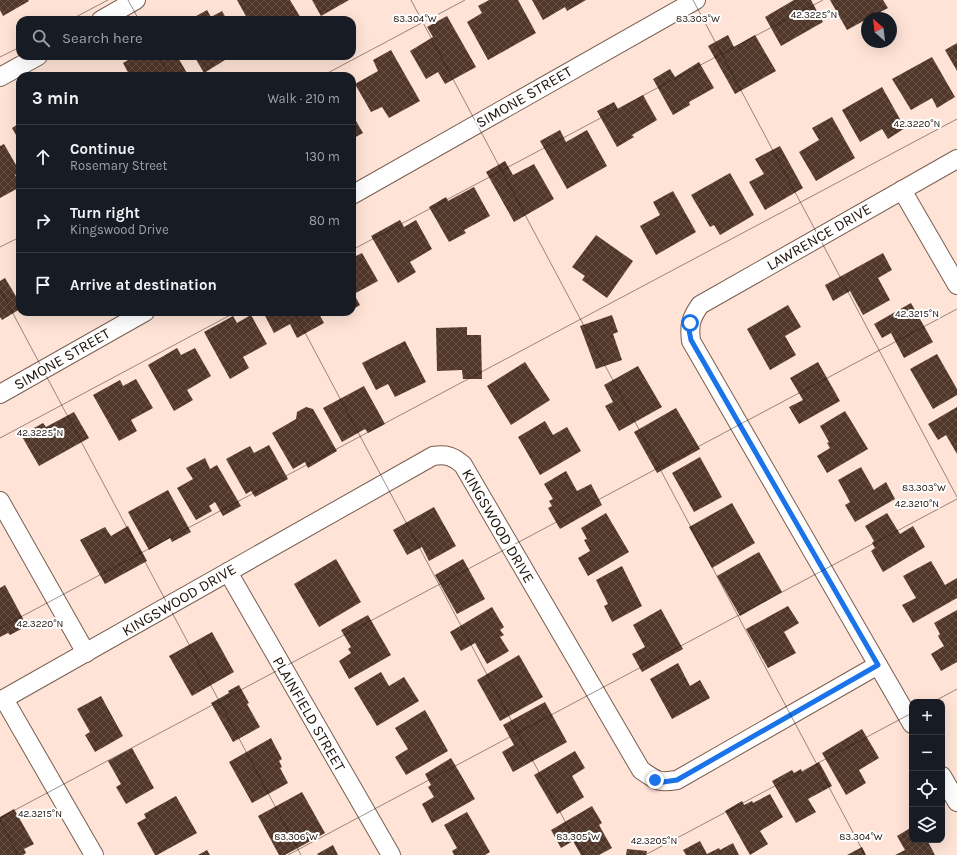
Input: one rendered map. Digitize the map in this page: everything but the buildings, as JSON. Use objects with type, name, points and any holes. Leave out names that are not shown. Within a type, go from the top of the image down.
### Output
[{"type":"street","points":[[108,16],[136,0]]},
{"type":"street","name":"SIMONE STREET","points":[[356,193],[696,0]]},
{"type":"street","points":[[0,78],[31,60]]},
{"type":"street","name":"LAWRENCE DRIVE","points":[[878,665],[691,340],[689,330],[690,323],[700,304],[957,159]]},
{"type":"street","points":[[902,190],[957,285]]},
{"type":"street","name":"SIMONE STREET","points":[[0,394],[138,316]]},
{"type":"street","name":"KINGSWOOD DRIVE","points":[[2,700],[433,456],[443,454],[457,459],[463,465],[641,770],[655,780],[663,782],[677,780],[878,665]]},
{"type":"street","points":[[0,501],[86,652]]},
{"type":"street","name":"PLAINFIELD STREET","points":[[228,572],[391,855]]},
{"type":"street","points":[[878,665],[909,719]]},
{"type":"street","points":[[2,700],[94,855]]},
{"type":"street","points":[[945,781],[957,802]]},
{"type":"route","points":[[655,780],[663,782],[677,780],[878,665],[691,340],[689,330],[690,323]]}]
